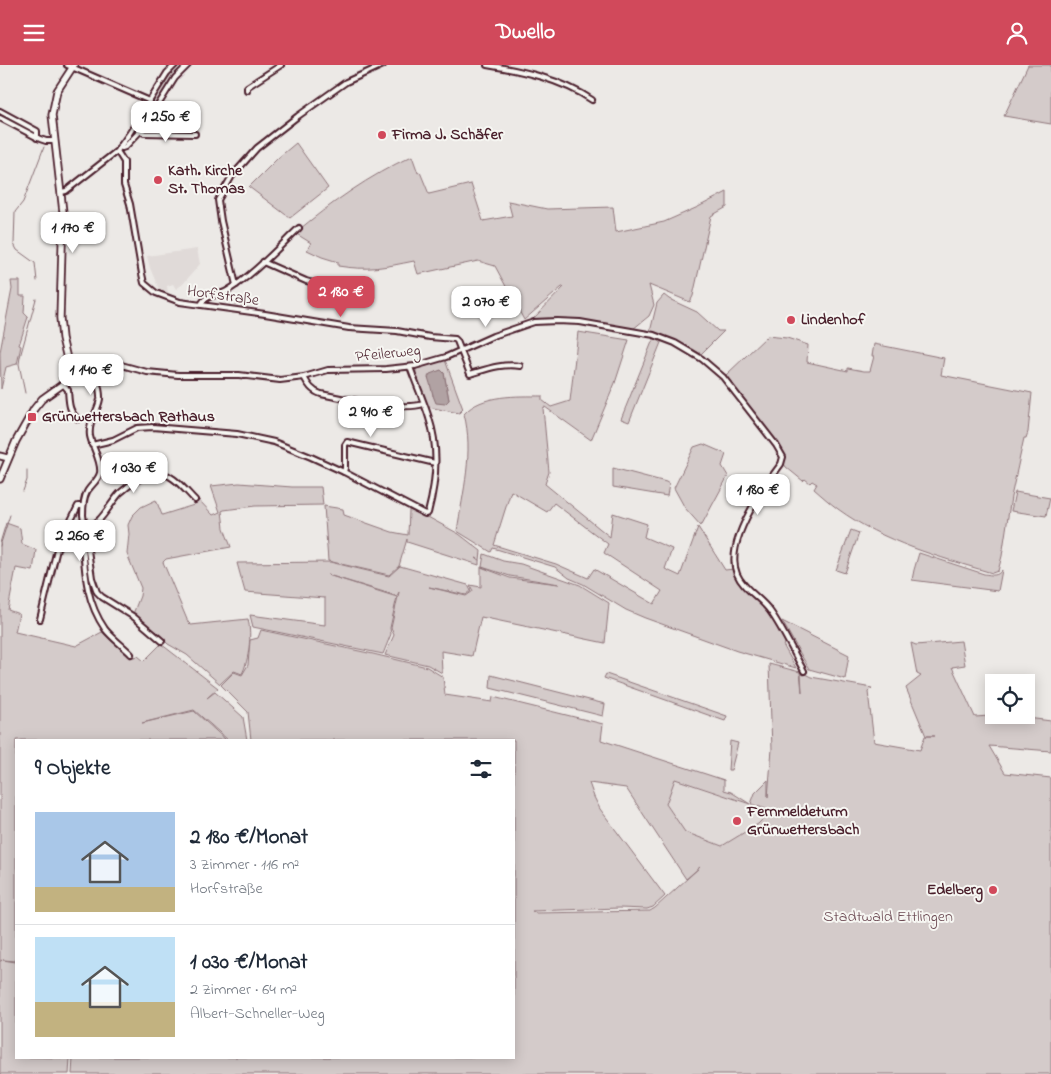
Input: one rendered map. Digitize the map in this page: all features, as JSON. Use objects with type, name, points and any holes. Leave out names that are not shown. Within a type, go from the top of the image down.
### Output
[{"type":"main road","points":[[0,479],[8,458],[36,405],[63,384],[68,369],[60,318],[64,212],[52,115],[59,87],[71,66]]},
{"type":"street","points":[[61,192],[66,191],[117,151],[167,73],[175,65]]},
{"type":"street","points":[[120,147],[124,147],[140,131],[175,79],[188,65]]},
{"type":"street","points":[[247,90],[247,87],[281,65]]},
{"type":"street","points":[[236,285],[226,247],[218,200],[232,176],[256,149],[298,116],[346,82],[383,65]]},
{"type":"street","points":[[487,65],[516,70],[548,79],[583,94],[592,101]]},
{"type":"street","points":[[71,66],[150,101]]},
{"type":"street","points":[[0,111],[38,131],[37,138]]},
{"type":"street","points":[[0,118],[37,138],[54,141]]},
{"type":"street","points":[[140,131],[144,133],[195,134]]},
{"type":"street","name":"Horfstraße","points":[[117,151],[124,162],[124,185],[130,205],[144,283],[156,293],[172,300],[348,328],[397,331],[455,339],[462,351]]},
{"type":"street","points":[[201,305],[201,302],[206,298],[225,293],[236,285],[299,228]]},
{"type":"street","points":[[263,262],[306,281],[347,292]]},
{"type":"street","name":"Pfeilerweg","points":[[68,369],[114,363],[147,372],[178,375],[239,375],[280,380],[304,377],[328,370],[410,367],[446,357],[493,335],[534,322],[557,321],[580,322],[643,333],[675,343],[702,359],[722,377],[776,445],[783,457],[781,464],[753,506],[742,531],[735,553],[736,573],[743,584],[763,602],[771,613],[804,671]]},
{"type":"street","points":[[462,351],[470,375],[498,366],[520,366]]},
{"type":"street","points":[[93,365],[100,401],[90,426],[92,445],[100,473],[86,493],[83,506],[84,529],[92,578],[97,591],[102,597],[134,617],[162,641]]},
{"type":"street","points":[[92,445],[113,440],[137,429],[154,427],[224,432],[274,442],[344,472],[426,514],[428,513],[433,494],[435,463],[430,419],[410,367]]},
{"type":"street","points":[[304,377],[316,393],[390,405],[418,406],[423,404]]},
{"type":"street","points":[[63,384],[68,390],[72,415],[78,419]]},
{"type":"street","points":[[344,472],[345,445],[347,442],[435,463]]},
{"type":"street","points":[[0,456],[8,458]]},
{"type":"street","points":[[84,529],[95,525],[126,488],[155,472],[171,477],[195,500]]},
{"type":"street","points":[[40,619],[56,549],[78,506],[83,506]]},
{"type":"street","points":[[87,544],[83,546],[86,582],[90,600],[106,630],[131,654]]},
{"type":"shaded area","points":[[197,249],[200,264],[183,284],[176,289],[173,284],[167,286],[168,293],[166,294],[160,292],[147,256]]},
{"type":"shaded area","points":[[441,370],[444,373],[449,400],[445,404],[436,403],[428,377],[430,374]]},
{"type":"shaded area","points":[[675,779],[766,810],[767,815],[758,824],[722,846],[685,832],[666,804]]},
{"type":"green space","points":[[179,65],[186,65],[177,73],[157,105],[152,102],[170,75]]},
{"type":"green space","points":[[1028,65],[1051,65],[1051,124],[1004,116]]},
{"type":"green space","points":[[151,103],[156,106],[144,125],[127,143]]},
{"type":"green space","points":[[296,143],[328,188],[290,218],[249,187]]},
{"type":"green space","points":[[412,156],[429,194],[471,184],[483,221],[512,216],[508,201],[547,209],[613,207],[616,232],[664,222],[727,192],[727,207],[711,216],[690,302],[649,285],[654,305],[649,316],[633,329],[583,320],[532,320],[564,287],[562,287],[524,320],[495,266],[478,261],[418,274],[414,261],[385,267],[338,266],[338,262],[307,250],[311,243],[295,233],[351,191],[381,172]]},
{"type":"green space","points":[[11,281],[20,281],[20,296],[25,296],[24,313],[28,317],[19,345],[21,346],[17,364],[6,367],[1,389],[0,352],[12,289]]},
{"type":"green space","points":[[664,295],[697,312],[718,331],[724,331],[701,354],[650,332],[657,303]]},
{"type":"green space","points":[[578,332],[629,340],[615,383],[591,440],[545,407],[543,408],[549,472],[545,484],[610,537],[613,513],[647,524],[644,537],[672,549],[665,569],[680,576],[698,527],[725,570],[734,569],[736,575],[762,603],[786,643],[783,645],[796,668],[737,651],[645,618],[626,610],[583,584],[569,578],[555,567],[493,548],[491,552],[457,531],[468,457],[467,428],[464,414],[471,407],[500,397],[542,396],[542,400],[551,407],[570,401]],"holes":[[[511,491],[547,512],[554,503],[608,544],[604,553],[662,591],[654,604],[594,569],[588,578],[556,564],[494,545]]]},
{"type":"green space","points":[[767,336],[787,338],[808,345],[807,362],[848,371],[848,368],[870,371],[874,356],[872,356],[874,344],[944,358],[941,375],[1032,393],[1028,432],[1026,438],[1024,438],[1011,497],[998,571],[992,573],[932,554],[874,531],[855,521],[829,502],[814,489],[817,484],[812,481],[810,483],[805,479],[803,481],[786,467],[784,464],[784,453],[726,380],[726,375]]},
{"type":"green space","points":[[654,337],[662,340],[629,422],[621,419]]},
{"type":"green space","points":[[445,360],[463,409],[459,413],[428,407],[416,374],[416,369]],"holes":[[[441,370],[444,373],[449,400],[433,396],[432,385]]]},
{"type":"green space","points":[[703,444],[726,454],[722,466],[728,476],[701,526],[685,508],[674,488],[694,447]]},
{"type":"green space","points":[[613,468],[666,482],[669,484],[667,496],[613,487]]},
{"type":"green space","points":[[239,483],[321,487],[323,505],[255,506],[224,510],[222,511],[224,528],[231,547],[166,559],[163,562],[188,622],[191,625],[248,619],[250,632],[249,647],[242,674],[234,671],[220,684],[187,655],[168,644],[144,621],[133,614],[141,588],[127,554],[128,525],[132,516],[141,507],[156,500],[162,515],[194,505],[199,500],[213,515],[220,512],[211,486]]},
{"type":"green space","points":[[1015,492],[1050,498],[1046,516],[1011,511]]},
{"type":"green space","points":[[324,506],[343,509],[344,515],[392,532],[408,535],[409,510],[426,516],[459,534],[481,551],[480,560],[476,558],[479,560],[479,565],[407,542],[407,539],[399,566],[389,575],[328,561]]},
{"type":"green space","points":[[6,523],[20,528],[22,544],[36,550],[33,571],[16,568],[8,610],[19,614],[15,632],[76,646],[102,632],[130,658],[138,656],[144,661],[161,644],[218,688],[207,698],[215,692],[243,717],[247,739],[227,739],[194,710],[142,723],[194,711],[225,739],[15,739],[15,961],[3,960],[15,962],[15,1059],[70,1059],[69,1074],[0,1074],[0,962],[2,960],[0,961],[0,543]]},
{"type":"green space","points":[[851,530],[859,533],[845,573],[836,570]]},
{"type":"green space","points":[[919,553],[984,574],[996,575],[1002,570],[998,591],[912,580]]},
{"type":"green space","points":[[484,554],[503,561],[521,564],[580,585],[609,603],[605,643],[481,617],[472,656],[441,651],[442,673],[428,665],[385,655],[394,635],[391,628],[399,592],[397,596],[328,575],[397,597],[390,628],[391,634],[383,654],[253,627],[250,615],[325,625],[325,598],[245,592],[237,563],[330,562],[389,576],[400,566],[468,585],[471,591],[466,595],[429,587],[466,596],[473,591],[470,585],[481,587],[481,567],[510,578],[559,584],[510,576],[482,567]]},
{"type":"green space","points":[[782,621],[849,655],[845,679],[809,669]]},
{"type":"green space","name":"Stadtwald Ettlingen","points":[[261,630],[427,667],[443,677],[445,695],[492,702],[493,697],[603,724],[601,740],[724,780],[724,790],[731,792],[750,804],[675,779],[666,804],[685,832],[722,846],[758,824],[767,815],[766,809],[751,804],[755,793],[768,780],[768,797],[772,749],[769,664],[800,672],[802,692],[801,672],[811,677],[872,688],[868,692],[874,742],[920,750],[926,736],[906,688],[921,676],[917,674],[911,643],[916,645],[961,641],[965,665],[952,667],[975,717],[985,716],[985,724],[1035,724],[1035,719],[1051,721],[1051,751],[989,746],[1005,773],[1051,778],[1051,1074],[72,1074],[73,1059],[515,1059],[515,739],[251,739],[248,712],[221,685],[234,672],[242,675],[248,665],[250,640],[258,638]],"holes":[[[589,783],[626,788],[686,879],[700,867],[650,911],[536,913],[532,911],[647,909],[653,907],[665,896],[600,809]]]},
{"type":"green space","points":[[606,674],[727,716],[725,721],[604,678]]},
{"type":"green space","points":[[491,675],[605,704],[603,716],[490,688]]},
{"type":"green space","points":[[730,741],[738,743],[731,770],[728,770]]},
{"type":"waterway","points":[[37,281],[35,263],[17,250],[14,244],[15,212],[23,202],[44,147]]},
{"type":"waterway","points":[[25,393],[19,364],[36,299]]},
{"type":"waterway","points":[[23,491],[27,480],[27,470]]},
{"type":"waterway","points":[[0,546],[10,515]]},
{"type":"place","name":"Firma J. Schäfer","points":[[382,135]]},
{"type":"place","name":"Kath. Kirche St. Thomas","points":[[158,180]]},
{"type":"place","name":"Lindenhof","points":[[791,320]]},
{"type":"place","name":"Grünwettersbach Rathaus","points":[[32,417]]},
{"type":"place","name":"Fernmeldeturm Grünwettersbach","points":[[737,821]]},
{"type":"place","name":"Edelberg","points":[[993,890]]}]
